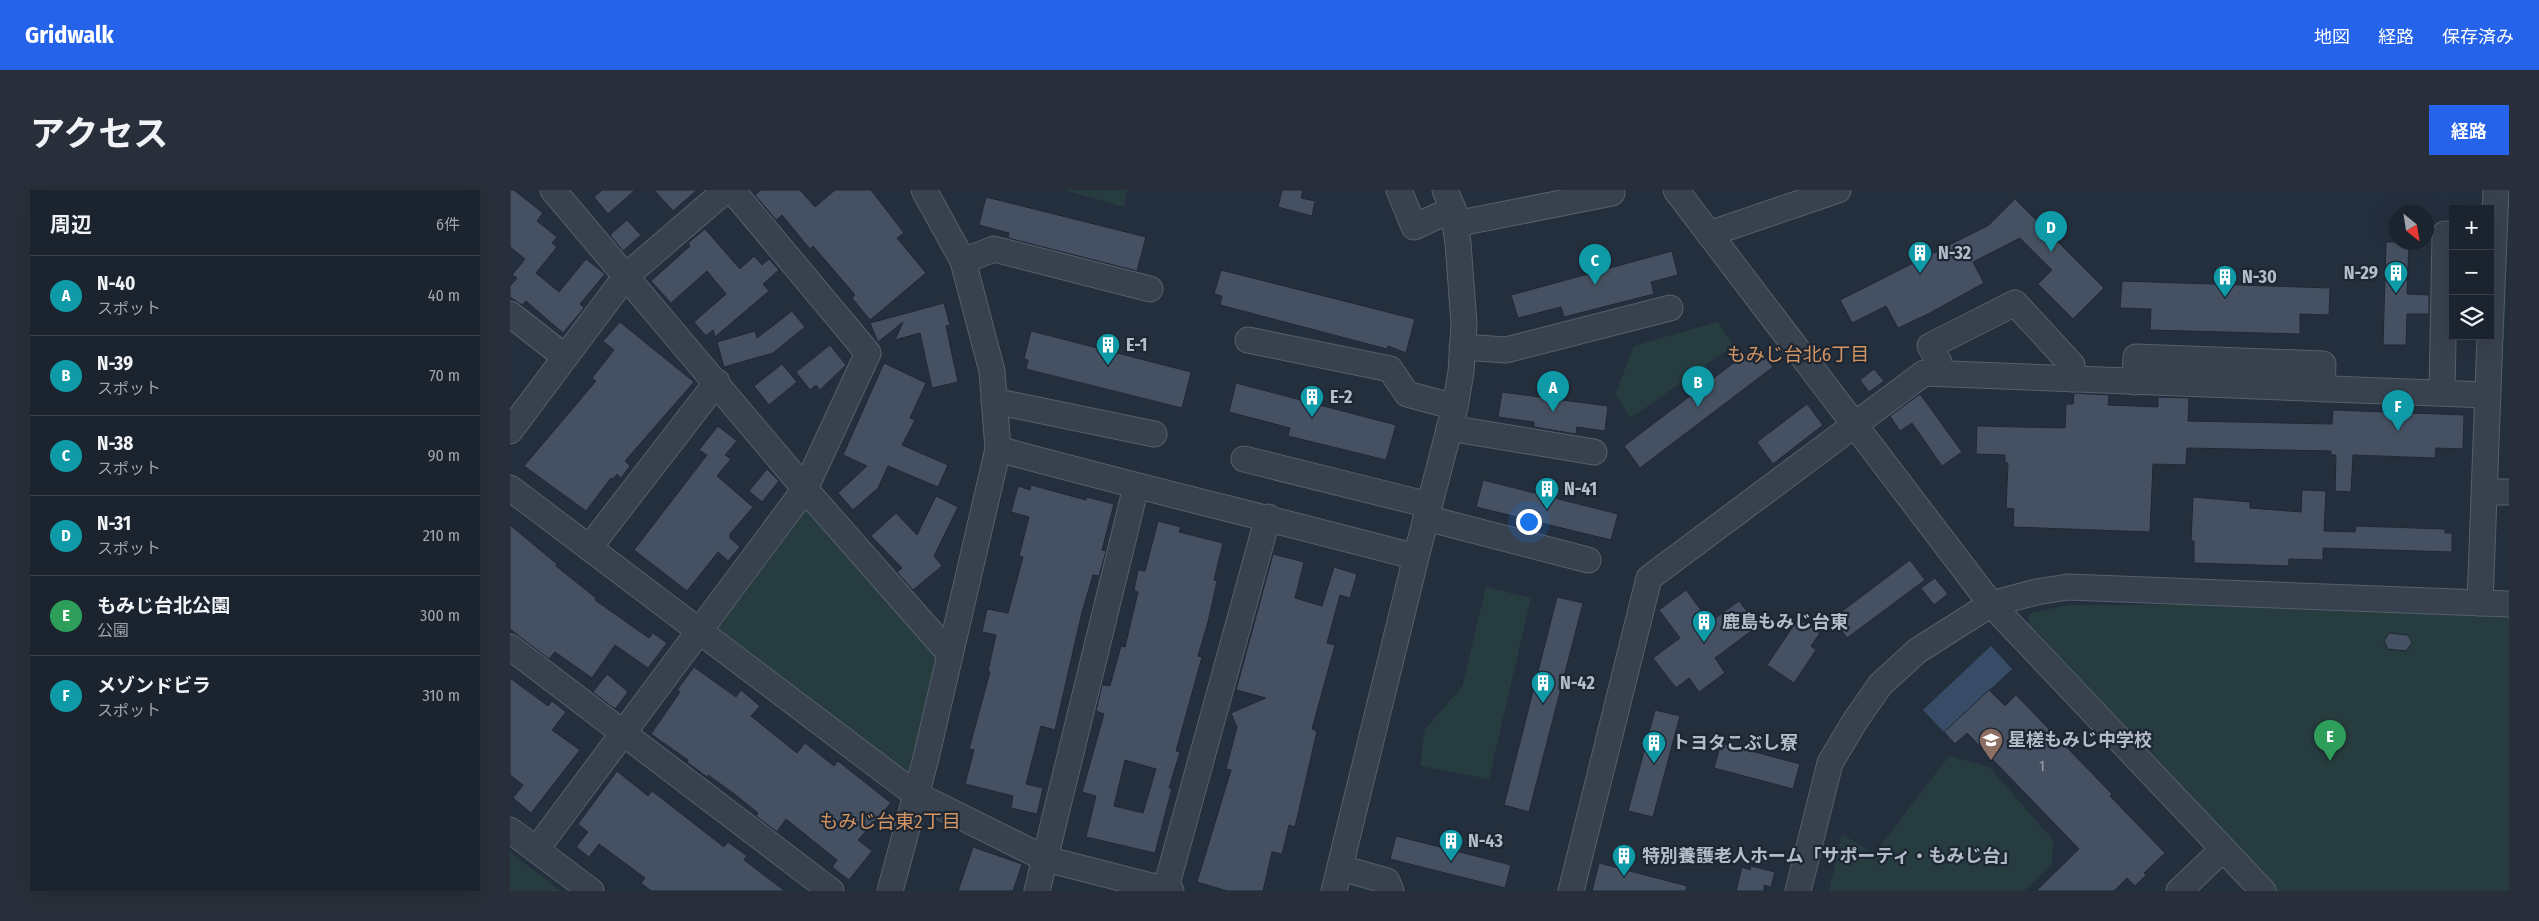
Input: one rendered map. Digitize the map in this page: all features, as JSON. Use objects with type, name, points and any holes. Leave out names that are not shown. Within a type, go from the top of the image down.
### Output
[{"type":"street","points":[[553,190],[717,382],[805,489],[950,654]]},
{"type":"street","points":[[510,430],[626,276],[726,190]]},
{"type":"street","points":[[536,850],[805,489],[868,353],[732,190]]},
{"type":"street","points":[[890,891],[926,758],[998,449],[992,371],[963,261],[924,190]]},
{"type":"street","points":[[1400,190],[1414,227],[1451,208],[1612,193]]},
{"type":"street","points":[[1676,190],[1852,424],[1991,604],[2222,850],[2263,891]]},
{"type":"street","points":[[1709,234],[1838,190]]},
{"type":"street","points":[[2494,317],[2501,284],[2496,190]]},
{"type":"street","points":[[1391,891],[1388,881],[1337,880],[1452,418],[1464,324],[1451,208]]},
{"type":"street","points":[[2442,392],[2445,234]]},
{"type":"street","points":[[963,261],[994,249],[1150,289]]},
{"type":"street","points":[[1939,373],[1939,362],[1930,346],[2015,303],[2072,365],[2073,379]]},
{"type":"street","points":[[1462,346],[1506,350],[1670,308]]},
{"type":"street","points":[[510,314],[565,357]]},
{"type":"street","points":[[1248,340],[1390,369],[1406,394],[1452,418],[1594,452]]},
{"type":"street","points":[[2480,603],[2497,492],[2487,395],[2490,340]]},
{"type":"street","points":[[1571,891],[1649,578],[1852,424],[1924,373],[2487,395]]},
{"type":"street","points":[[589,548],[717,382]]},
{"type":"street","points":[[994,401],[1154,434]]},
{"type":"street","points":[[998,449],[1136,487],[1268,517],[1416,557]]},
{"type":"street","points":[[1244,459],[1588,560]]},
{"type":"street","points":[[1037,891],[1136,487]]},
{"type":"street","points":[[510,488],[915,794],[1046,859],[1167,891],[1268,517]]},
{"type":"street","points":[[1798,891],[1830,763],[1855,720],[1880,685],[1916,651],[1991,604],[2036,592],[2068,588],[2509,604]]},
{"type":"street","points":[[510,647],[831,891]]},
{"type":"street","points":[[510,830],[591,891]]},
{"type":"street","points":[[2179,891],[2222,850]]},
{"type":"green space","points":[[1064,190],[1127,190],[1124,207]]},
{"type":"green space","points":[[1717,322],[1734,345],[1631,418],[1615,395],[1634,346]]},
{"type":"green space","points":[[805,489],[950,654],[915,794],[699,630]]},
{"type":"green space","points":[[1486,587],[1531,598],[1489,779],[1420,766],[1425,729],[1462,687]]},
{"type":"green space","points":[[2069,605],[2381,605],[2509,610],[2509,891],[2276,891],[2025,631],[2030,613]]},
{"type":"green space","points":[[1949,756],[1989,767],[2053,840],[2052,863],[2024,891],[1829,891],[1842,834],[1874,854]]},
{"type":"green space","points":[[510,852],[561,891],[510,891]]},
{"type":"water","points":[[1991,646],[2012,669],[1944,732],[1923,710]]},
{"type":"building","points":[[510,190],[514,190],[543,213],[537,221],[557,237],[552,243],[557,247],[536,273],[559,292],[586,259],[605,274],[580,304],[584,308],[563,333],[526,301],[522,305],[510,297],[510,286],[517,278],[512,275],[525,259],[510,247]]},
{"type":"building","points":[[602,190],[635,190],[608,214],[594,197]]},
{"type":"building","points":[[654,190],[697,190],[673,211]]},
{"type":"building","points":[[761,190],[800,190],[815,207],[835,190],[871,190],[904,233],[897,238],[926,273],[870,320],[852,298],[855,295],[813,246],[810,249],[782,215],[776,220],[755,195]]},
{"type":"building","points":[[1282,190],[1303,190],[1301,198],[1315,201],[1312,216],[1278,207]]},
{"type":"building","points":[[986,197],[1146,237],[1137,271],[1008,238],[1009,233],[979,225]]},
{"type":"building","points":[[2015,199],[2104,288],[2073,319],[2038,284],[2052,270],[2020,238],[1973,262],[1984,283],[1928,314],[1898,328],[1886,306],[1852,323],[1840,300],[1989,225]]},
{"type":"building","points":[[627,220],[641,235],[623,251],[610,235]]},
{"type":"building","points":[[705,229],[740,269],[754,256],[762,265],[769,259],[779,270],[763,284],[769,291],[715,337],[713,330],[706,336],[694,322],[726,294],[707,271],[671,303],[651,281],[690,246],[688,243]]},
{"type":"building","name":"N-29","points":[[2386,242],[2389,242],[2389,250],[2409,250],[2407,294],[2429,295],[2429,314],[2407,314],[2406,345],[2383,345]]},
{"type":"building","points":[[1672,251],[1678,275],[1651,282],[1654,294],[1564,317],[1561,307],[1518,318],[1511,295]]},
{"type":"building","points":[[1221,270],[1415,319],[1406,353],[1388,346],[1387,349],[1220,305],[1222,296],[1214,294]]},
{"type":"building","name":"N-30","points":[[2122,281],[2330,288],[2329,315],[2300,314],[2300,334],[2150,330],[2151,309],[2120,308]]},
{"type":"building","points":[[944,303],[950,325],[946,326],[958,382],[932,388],[920,333],[895,340],[903,322],[878,342],[870,323]]},
{"type":"building","points":[[792,311],[805,327],[773,353],[724,367],[717,342],[755,331],[757,338]]},
{"type":"building","points":[[620,322],[694,382],[625,461],[630,466],[621,478],[617,474],[613,479],[611,478],[586,511],[524,466],[596,381],[592,378],[614,350],[603,341]]},
{"type":"building","name":"E-1","points":[[1031,331],[1191,372],[1182,408],[1026,369],[1028,360],[1024,359]]},
{"type":"building","points":[[830,345],[846,365],[820,390],[816,385],[810,390],[796,372]]},
{"type":"building","points":[[1756,346],[1773,367],[1640,468],[1624,446]]},
{"type":"building","points":[[884,363],[926,383],[910,418],[915,420],[902,445],[948,465],[938,487],[888,466],[878,488],[853,510],[838,493],[867,466],[843,455]]},
{"type":"building","points":[[782,364],[797,382],[769,405],[754,386]]},
{"type":"building","points":[[1874,369],[1884,381],[1869,392],[1860,380]]},
{"type":"building","name":"E-2","points":[[1236,383],[1396,425],[1386,460],[1288,436],[1290,428],[1229,412]]},
{"type":"building","points":[[1502,392],[1608,406],[1605,431],[1577,427],[1576,434],[1534,427],[1534,422],[1498,417]]},
{"type":"building","points":[[2074,393],[2109,395],[2108,405],[2158,407],[2158,397],[2189,398],[2188,421],[2332,424],[2333,410],[2464,415],[2463,449],[2436,448],[2435,458],[2353,455],[2351,492],[2335,491],[2336,455],[2331,455],[2331,451],[2187,448],[2186,465],[2153,464],[2150,532],[2013,527],[2014,509],[2006,508],[2008,463],[2005,463],[2005,455],[1976,454],[1977,426],[2065,428],[2066,404],[2073,404]]},
{"type":"building","points":[[1920,394],[1962,452],[1942,466],[1912,423],[1900,431],[1890,416]]},
{"type":"building","points":[[1807,404],[1823,425],[1773,464],[1757,442]]},
{"type":"building","points":[[718,426],[737,441],[725,455],[731,459],[717,476],[753,507],[730,534],[730,538],[740,547],[728,561],[718,552],[687,591],[634,550],[707,455],[699,450]]},
{"type":"building","points":[[767,469],[779,481],[762,502],[749,491]]},
{"type":"building","name":"N-41","points":[[1483,480],[1618,514],[1611,540],[1476,507]]},
{"type":"building","points":[[1031,485],[1086,500],[1086,497],[1114,504],[1102,550],[1106,551],[1099,576],[1093,575],[1082,612],[1055,730],[1041,726],[1026,784],[1043,788],[1037,814],[1011,808],[1013,796],[965,784],[974,750],[969,749],[990,672],[988,671],[996,635],[982,632],[987,609],[1008,613],[1023,557],[1019,556],[1029,517],[1011,512],[1018,486],[1030,490]]},
{"type":"building","points":[[2302,490],[2326,491],[2324,531],[2355,532],[2356,526],[2445,529],[2445,533],[2452,533],[2452,552],[2323,548],[2323,560],[2289,559],[2288,566],[2194,563],[2194,541],[2191,541],[2193,497],[2250,502],[2250,508],[2301,512]]},
{"type":"building","points":[[936,496],[958,507],[934,556],[942,566],[913,590],[897,572],[902,568],[871,536],[896,513],[917,535]]},
{"type":"building","points":[[1158,521],[1181,527],[1179,532],[1223,543],[1214,580],[1217,581],[1208,622],[1198,656],[1202,657],[1176,751],[1180,752],[1169,788],[1172,788],[1155,853],[1086,837],[1096,796],[1082,792],[1104,714],[1096,711],[1102,685],[1110,686],[1121,646],[1125,647],[1138,592],[1134,591],[1138,570],[1145,571]],"holes":[[[1125,760],[1156,769],[1143,813],[1114,806]]]},
{"type":"building","points":[[510,525],[596,598],[595,600],[649,638],[653,633],[667,643],[648,668],[615,645],[592,678],[555,652],[549,659],[510,629]]},
{"type":"building","points":[[1273,554],[1304,562],[1295,598],[1322,606],[1334,567],[1357,574],[1350,598],[1340,595],[1327,643],[1335,645],[1312,729],[1317,731],[1295,827],[1289,825],[1282,854],[1272,852],[1263,891],[1227,891],[1197,882],[1231,770],[1226,769],[1237,727],[1231,713],[1266,698],[1236,690]]},
{"type":"building","points":[[1910,560],[1925,580],[1847,638],[1833,618]]},
{"type":"building","points":[[1935,578],[1948,594],[1934,605],[1921,588]]},
{"type":"building","name":"鹿島もみじ台東","points":[[1686,590],[1710,622],[1739,601],[1758,626],[1715,658],[1725,673],[1699,692],[1689,678],[1676,688],[1653,658],[1680,638],[1659,610]]},
{"type":"building","name":"N-42","points":[[1557,597],[1583,603],[1529,812],[1504,805]]},
{"type":"building","points":[[1798,619],[1820,633],[1811,646],[1816,650],[1794,683],[1767,665]]},
{"type":"building","points":[[2389,633],[2408,635],[2412,643],[2406,651],[2388,649],[2384,641]]},
{"type":"building","points":[[694,667],[736,697],[741,690],[760,706],[751,716],[797,753],[805,743],[834,766],[838,761],[891,803],[858,840],[872,851],[849,880],[832,867],[837,860],[786,819],[777,832],[756,816],[758,813],[733,793],[708,775],[707,777],[687,762],[688,760],[651,734],[680,692],[677,690]]},
{"type":"building","points":[[607,674],[628,692],[615,709],[593,692]]},
{"type":"building","points":[[510,678],[548,706],[552,701],[566,712],[552,730],[580,750],[531,813],[513,798],[523,785],[510,775]]},
{"type":"building","points":[[1989,690],[2005,706],[2016,695],[2112,794],[2110,796],[2165,853],[2144,873],[2146,875],[2135,886],[2127,878],[2114,891],[2036,891],[2079,849],[1967,733],[1955,744],[1944,732]]},
{"type":"building","name":"トヨタこぶし寮","points":[[1655,710],[1680,716],[1653,817],[1628,811]]},
{"type":"building","points":[[1721,743],[1800,764],[1793,789],[1714,768]]},
{"type":"building","points":[[617,771],[648,796],[652,791],[724,847],[728,842],[747,856],[744,860],[785,891],[651,891],[641,883],[645,878],[599,844],[589,857],[576,847],[588,832],[578,824]]},
{"type":"building","name":"N-43","points":[[1396,836],[1511,865],[1505,888],[1390,859]]},
{"type":"building","points":[[973,847],[1022,864],[1013,891],[958,891]]},
{"type":"building","name":"特別養護老人ホーム「サポーティ・もみじ台」","points":[[1599,863],[1687,886],[1686,891],[1592,891]]},
{"type":"building","points":[[1751,866],[1775,872],[1771,887],[1764,885],[1764,891],[1736,891],[1742,867],[1750,870]]},
{"type":"place","name":"N-31","points":[[2051,252]]},
{"type":"place","name":"N-32","points":[[1920,274]]},
{"type":"place","name":"N-38","points":[[1595,285]]},
{"type":"place","name":"N-29","points":[[2396,294]]},
{"type":"place","name":"N-30","points":[[2225,298]]},
{"type":"place","name":"E-1","points":[[1108,366]]},
{"type":"place","name":"N-39","points":[[1698,407]]},
{"type":"place","name":"N-40","points":[[1553,412]]},
{"type":"place","name":"E-2","points":[[1312,418]]},
{"type":"place","name":"メゾンドビラ","points":[[2398,431]]},
{"type":"place","name":"N-41","points":[[1547,510]]},
{"type":"place","name":"鹿島もみじ台東","points":[[1704,643]]},
{"type":"place","name":"N-42","points":[[1543,704]]},
{"type":"place","name":"星槎もみじ中学校","points":[[1991,761]]},
{"type":"place","name":"もみじ台北公園","points":[[2330,761]]},
{"type":"place","name":"トヨタこぶし寮","points":[[1654,764]]},
{"type":"place","name":"N-43","points":[[1451,862]]},
{"type":"place","name":"特別養護老人ホーム「サポーティ・もみじ台」","points":[[1624,877]]},
{"type":"district","name":"もみじ台北6丁目","points":[[1798,354]]},
{"type":"district","name":"もみじ台東2丁目","points":[[890,821]]}]
